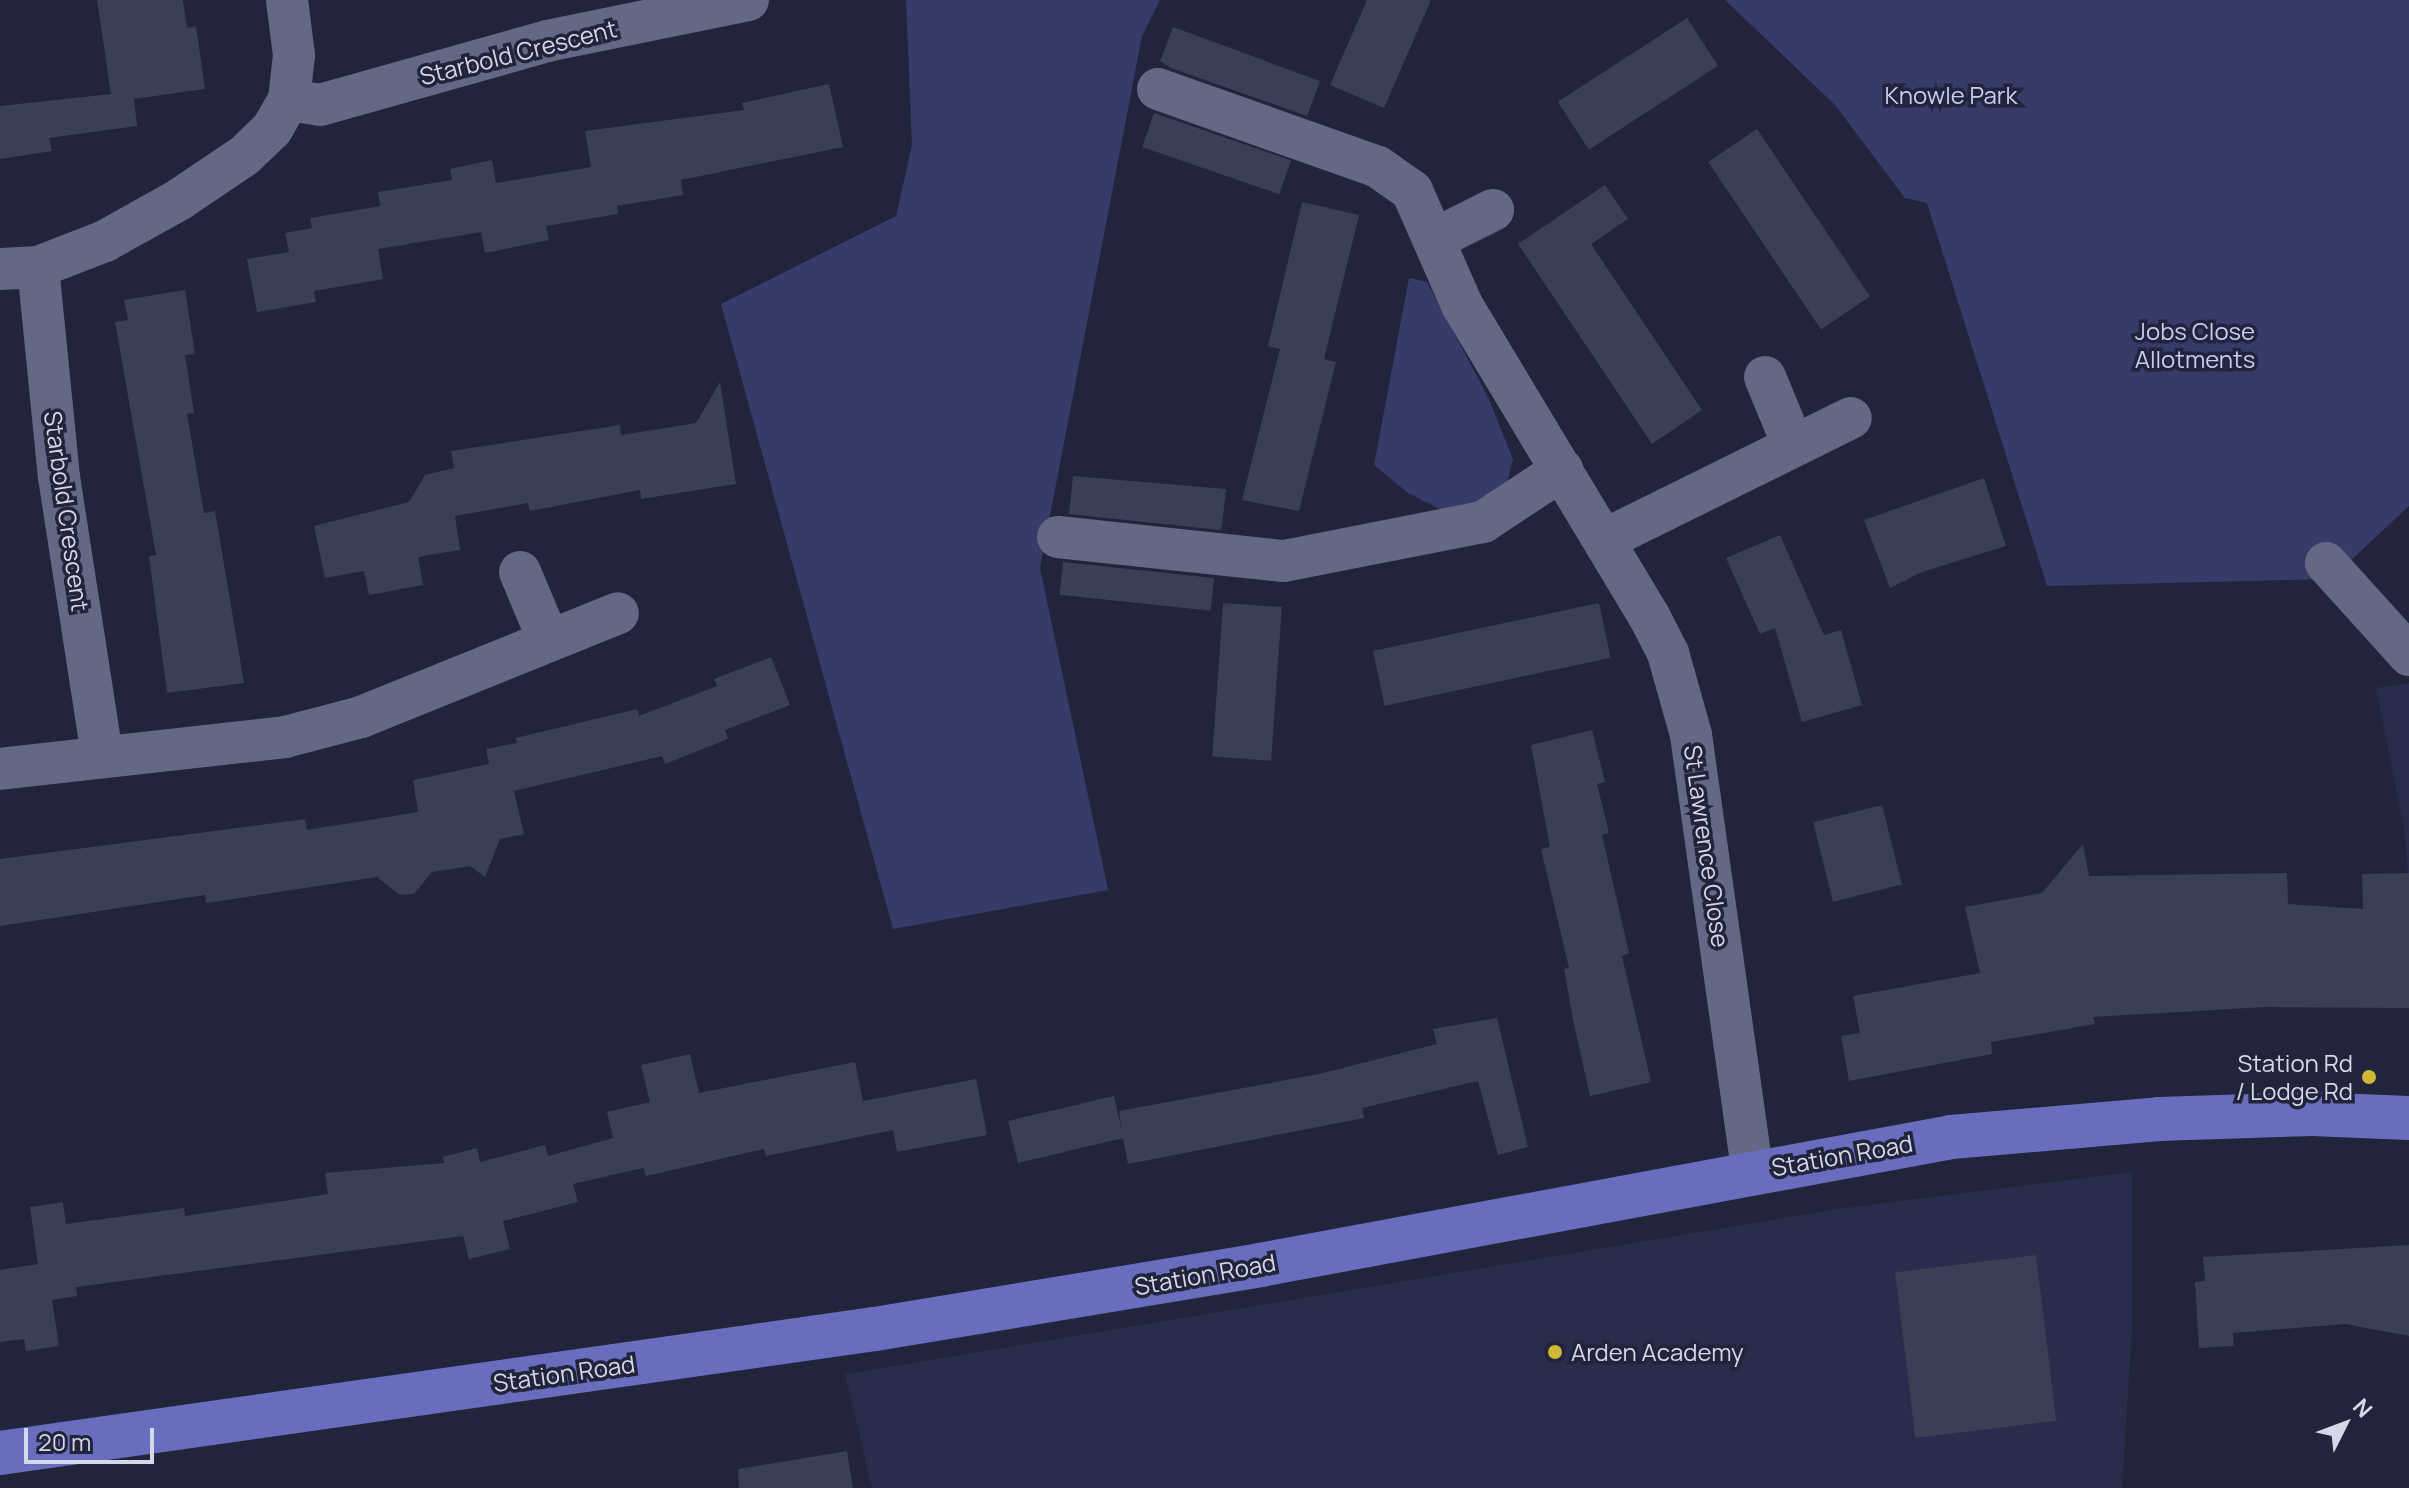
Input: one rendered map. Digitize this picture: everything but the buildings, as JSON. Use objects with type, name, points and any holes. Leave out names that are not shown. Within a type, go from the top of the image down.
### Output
[{"type":"main road","name":"Station Road","points":[[0,1453],[891,1326],[1260,1265],[1752,1171],[1951,1137],[2159,1119],[2312,1114],[2409,1118]]},
{"type":"street","name":"Starbold Crescent","points":[[102,755],[59,477],[19,268],[105,241],[180,199],[245,155],[272,129],[289,100],[294,55],[287,0]]},
{"type":"street","name":"Starbold Crescent","points":[[289,100],[320,105],[547,41],[748,0]]},
{"type":"street","name":"St Lawrence Close","points":[[1158,89],[1378,167],[1412,191],[1462,305],[1606,539],[1668,653],[1681,691],[1752,1171]]},
{"type":"street","points":[[1435,239],[1493,210]]},
{"type":"street","points":[[1765,377],[1793,445]]},
{"type":"street","points":[[1606,539],[1851,418]]},
{"type":"street","points":[[1058,537],[1284,561],[1337,548],[1483,522],[1562,470]]},
{"type":"street","points":[[2326,563],[2409,655]]},
{"type":"street","points":[[520,572],[548,639]]},
{"type":"street","points":[[0,769],[300,733],[361,717],[618,613]]},
{"type":"shaded area","points":[[2409,683],[2409,892],[2405,835],[2376,688]]},
{"type":"shaded area","name":"Arden Academy","points":[[2132,1172],[2132,1329],[2122,1488],[872,1488],[845,1374],[1838,1209]]},
{"type":"green space","points":[[906,0],[1160,0],[1142,36],[1040,568],[1108,890],[893,929],[721,304],[896,216],[912,145]]},
{"type":"green space","name":"Jobs Close Allotments","points":[[1725,0],[2409,0],[2409,506],[2331,579],[2047,586],[1927,203],[1905,198],[1835,105]]},
{"type":"green space","points":[[1409,278],[1427,282],[1488,397],[1513,459],[1506,487],[1487,502],[1448,513],[1408,493],[1374,465]]},
{"type":"place","name":"Station Rd / Lodge Rd","points":[[2369,1077]]},
{"type":"place","name":"Arden Academy","points":[[1555,1352]]},
{"type":"park label","name":"Knowle Park","points":[[1951,95]]}]
